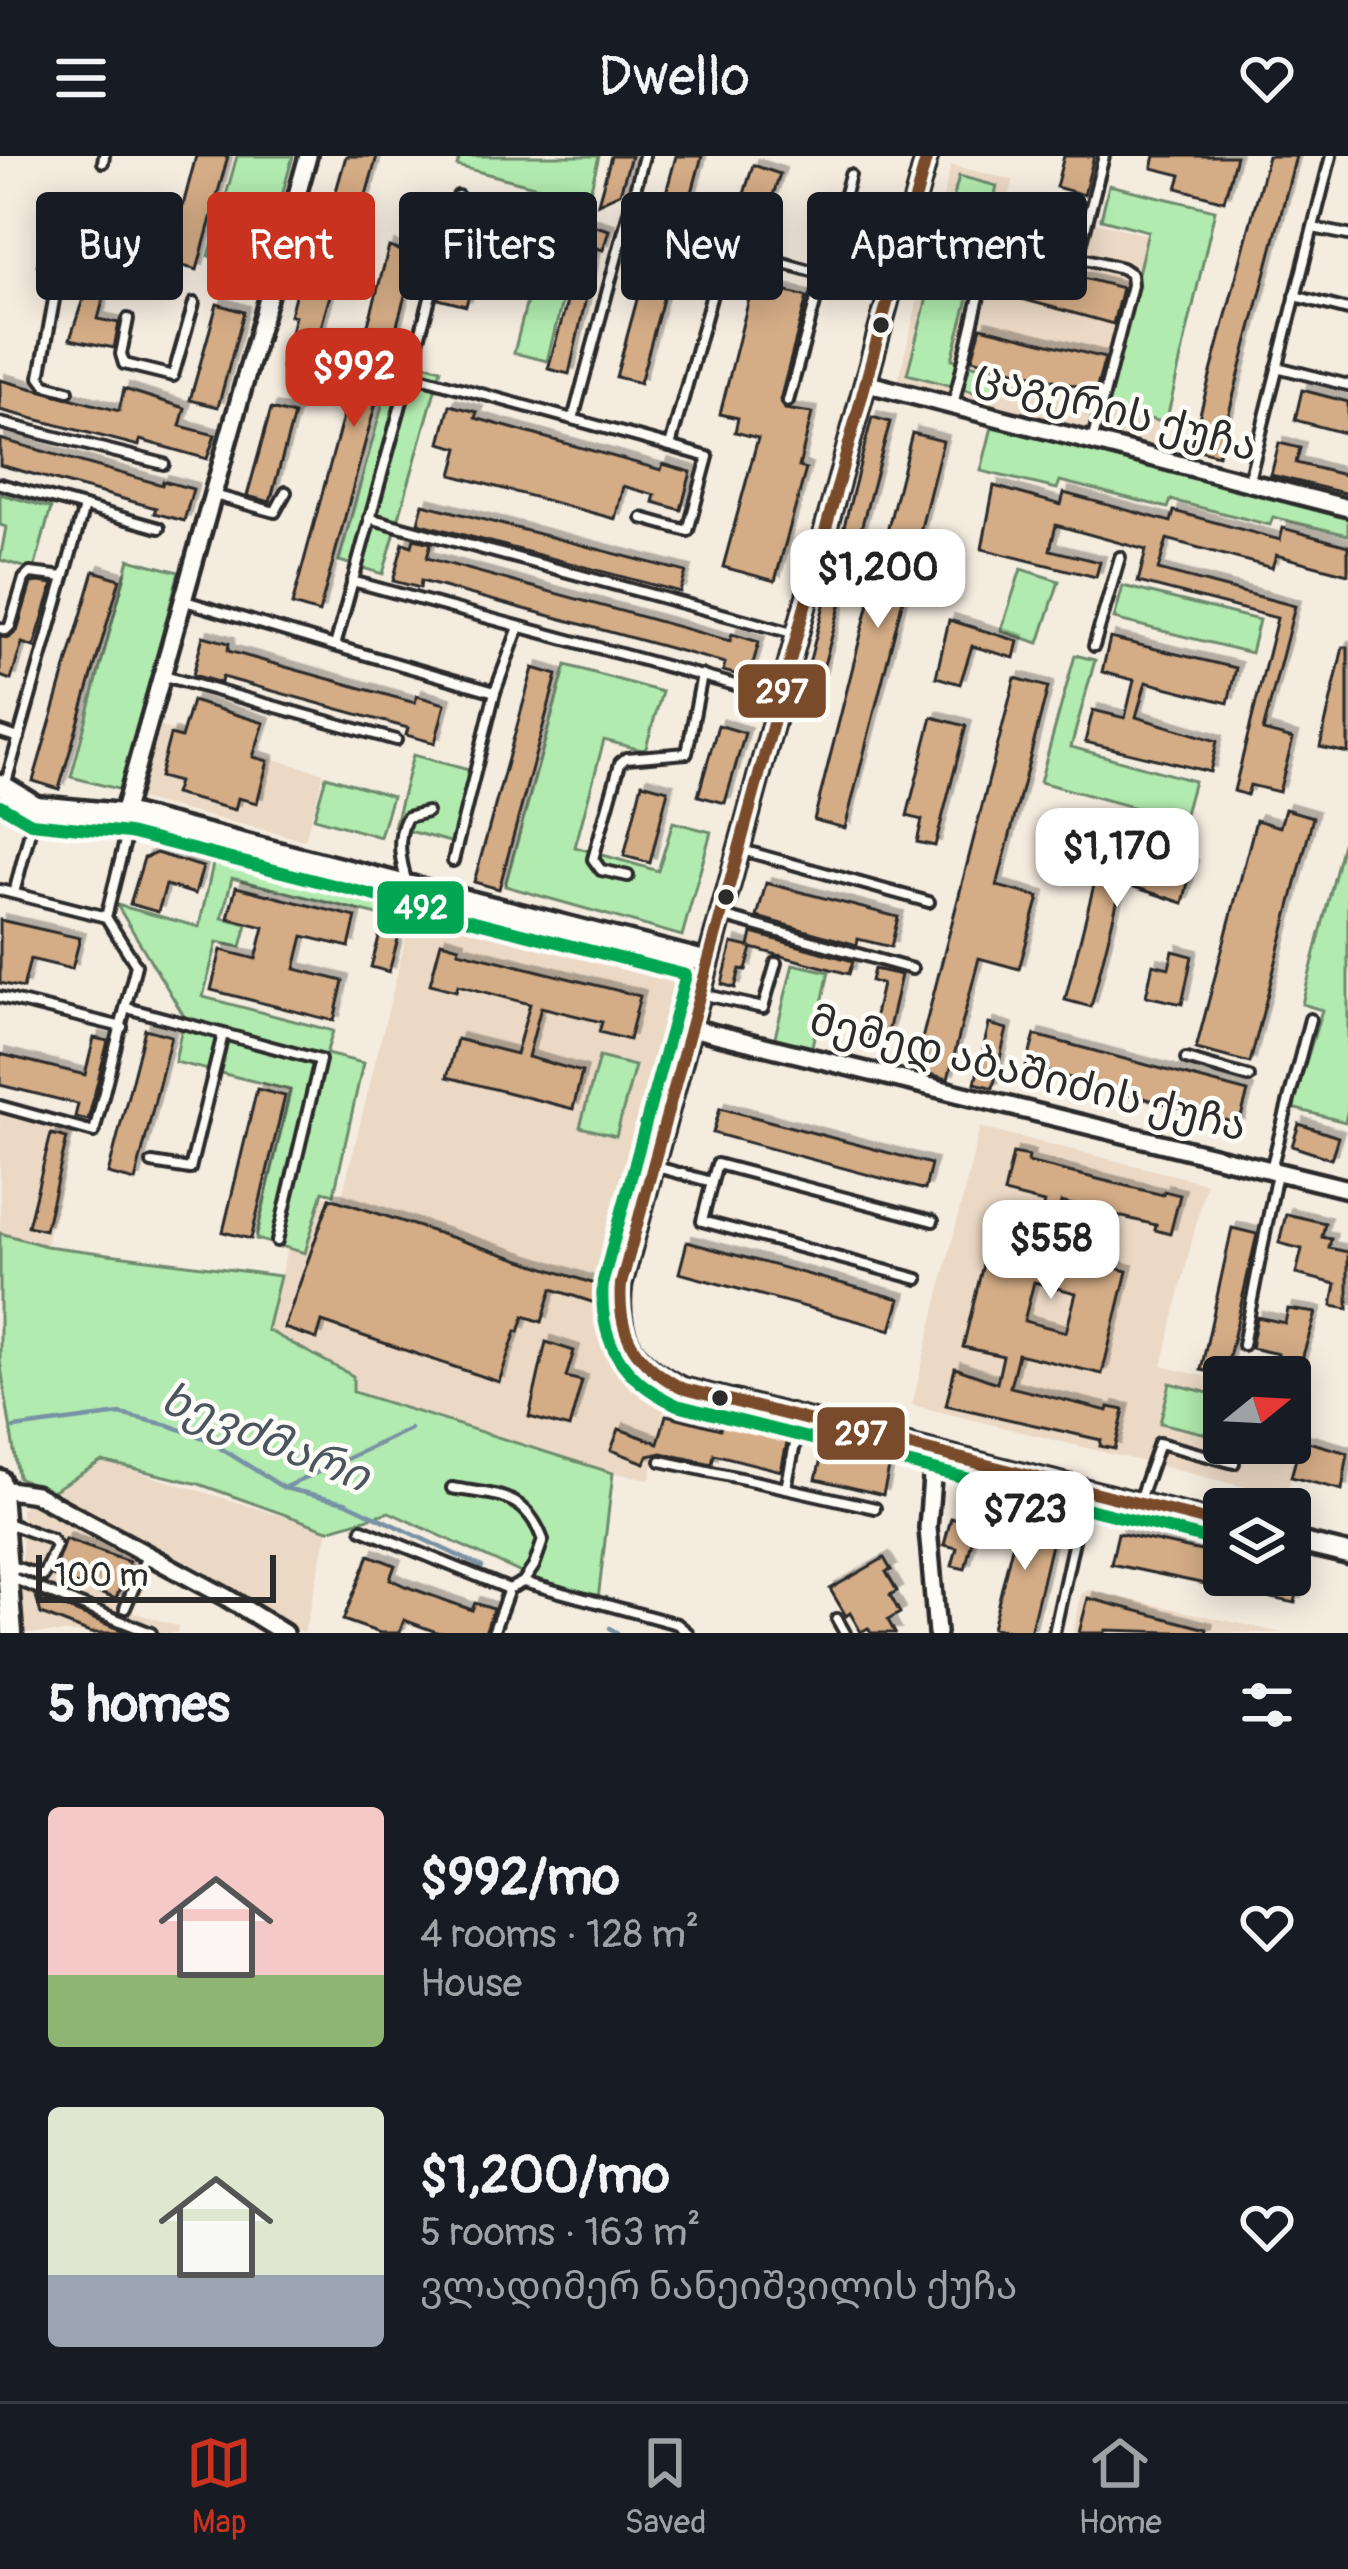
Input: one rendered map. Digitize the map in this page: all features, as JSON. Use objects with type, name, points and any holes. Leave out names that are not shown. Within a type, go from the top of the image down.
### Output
[{"type":"street","points":[[127,814],[308,156]]},
{"type":"street","points":[[917,192],[927,156]]},
{"type":"street","points":[[887,300],[621,1284],[617,1317],[629,1348],[659,1377],[681,1388],[1203,1520]]},
{"type":"street","name":"ცაგერის ქუჩა","points":[[865,383],[1348,508]]},
{"type":"street","points":[[3,786],[36,806],[127,814],[708,962]]},
{"type":"street","name":"მემედ აბაშიძის ქუჩა","points":[[691,1028],[1348,1189]]},
{"type":"street","points":[[934,1453],[928,1528],[937,1633]]},
{"type":"street","points":[[12,1633],[1,1484],[35,1494],[284,1633]]},
{"type":"street","points":[[1311,1545],[1348,1553]]},
{"type":"lane","points":[[573,419],[644,156]]},
{"type":"lane","points":[[1087,222],[1104,156]]},
{"type":"lane","points":[[1248,483],[1331,156]]},
{"type":"lane","points":[[845,192],[850,175]]},
{"type":"lane","points":[[1313,228],[1348,235]]},
{"type":"lane","points":[[670,446],[725,247],[807,270]]},
{"type":"lane","points":[[1087,259],[1123,268],[1131,274],[1132,285],[1092,442]]},
{"type":"lane","points":[[1295,296],[1348,310]]},
{"type":"lane","points":[[54,300],[40,377],[46,385],[68,391]]},
{"type":"lane","points":[[335,646],[429,300]]},
{"type":"lane","points":[[788,401],[816,300]]},
{"type":"lane","points":[[953,406],[978,300]]},
{"type":"lane","points":[[128,319],[121,354],[124,364],[173,376],[194,304]]},
{"type":"lane","points":[[1277,368],[1348,385]]},
{"type":"lane","points":[[409,374],[708,457],[688,531],[642,518]]},
{"type":"lane","points":[[0,423],[164,464]]},
{"type":"lane","points":[[0,484],[159,528]]},
{"type":"lane","points":[[213,495],[274,512],[286,493]]},
{"type":"lane","points":[[3,786],[84,507]]},
{"type":"lane","points":[[369,518],[797,634]]},
{"type":"lane","points":[[1094,646],[1120,557]]},
{"type":"lane","points":[[0,628],[10,626],[30,572],[64,577]]},
{"type":"lane","points":[[352,581],[780,698]]},
{"type":"lane","points":[[183,600],[495,692]]},
{"type":"lane","points":[[453,861],[495,692],[519,627]]},
{"type":"lane","points":[[628,876],[601,870],[593,859],[620,764],[626,758],[687,753],[702,674]]},
{"type":"lane","points":[[162,675],[396,740]]},
{"type":"lane","points":[[0,732],[19,738]]},
{"type":"lane","points":[[14,893],[36,806]]},
{"type":"lane","points":[[407,886],[401,862],[402,826],[406,817],[427,812]]},
{"type":"lane","points":[[106,917],[127,814]]},
{"type":"lane","points":[[740,849],[929,902]]},
{"type":"lane","points":[[0,890],[106,917],[136,965],[94,1132],[0,1106]]},
{"type":"lane","points":[[722,916],[912,969]]},
{"type":"lane","points":[[700,994],[763,1009],[776,963]]},
{"type":"lane","points":[[0,997],[122,1027]]},
{"type":"lane","points":[[127,1008],[320,1060],[277,1241]]},
{"type":"lane","points":[[1243,1345],[1274,1171],[1310,1019]]},
{"type":"lane","points":[[152,1163],[190,1169],[223,1034]]},
{"type":"lane","points":[[1186,1059],[1249,1077]]},
{"type":"lane","points":[[918,1279],[702,1221],[712,1182],[717,1164],[933,1221]]},
{"type":"lane","points":[[653,1166],[712,1182]]},
{"type":"lane","points":[[786,1488],[800,1419]]},
{"type":"lane","points":[[1138,1504],[1159,1443],[1203,1455]]},
{"type":"lane","points":[[661,1461],[875,1508]]},
{"type":"lane","points":[[452,1488],[514,1499],[530,1514],[543,1540],[523,1582],[509,1589],[493,1633]]},
{"type":"lane","points":[[1054,1633],[1085,1492]]},
{"type":"lane","points":[[5,1522],[51,1539],[56,1546],[44,1576],[10,1572]]},
{"type":"lane","points":[[362,1529],[509,1589]]},
{"type":"lane","points":[[125,1608],[147,1554]]},
{"type":"lane","points":[[10,1572],[151,1633]]},
{"type":"lane","points":[[523,1582],[677,1624],[688,1633]]},
{"type":"lane","points":[[837,1619],[845,1633]]},
{"type":"shaded area","points":[[951,165],[1013,180],[1011,192],[944,192]]},
{"type":"shaded area","points":[[1087,220],[1204,249],[1156,445],[898,381],[918,300],[1087,300]]},
{"type":"shaded area","points":[[157,726],[324,773],[305,840],[138,799]]},
{"type":"shaded area","points":[[413,909],[680,975],[603,1283],[611,1286],[606,1314],[628,1357],[668,1391],[650,1479],[613,1473],[353,1391],[267,1330],[302,1189],[341,1201]]},
{"type":"shaded area","points":[[0,1102],[75,1122],[46,1246],[0,1233]]},
{"type":"shaded area","points":[[980,1127],[1206,1183],[1162,1366],[1203,1376],[1203,1464],[1294,1464],[1288,1488],[1249,1488],[912,1405]]},
{"type":"shaded area","points":[[102,1461],[328,1530],[304,1633],[50,1492]]},
{"type":"shaded area","points":[[33,1503],[155,1567],[133,1612],[178,1626],[177,1633],[24,1633],[21,1508]]},
{"type":"shaded area","points":[[1089,1590],[1282,1633],[1073,1633],[1081,1594]]},
{"type":"green space","points":[[237,156],[293,156],[283,192],[227,192]]},
{"type":"green space","points":[[460,156],[599,156],[590,192],[557,192],[457,166]]},
{"type":"green space","points":[[959,176],[997,186],[996,192],[955,192]]},
{"type":"green space","points":[[1109,185],[1215,210],[1166,423],[1106,409],[1148,231],[1101,219]]},
{"type":"green space","points":[[527,300],[562,302],[547,361],[514,353]]},
{"type":"green space","points":[[926,300],[968,300],[952,359],[1002,373],[996,398],[907,374]]},
{"type":"green space","points":[[396,356],[441,369],[383,574],[339,561]]},
{"type":"green space","points":[[992,427],[1348,514],[1348,535],[1273,517],[1270,525],[1171,500],[1168,508],[1060,481],[1057,489],[981,471]]},
{"type":"green space","points":[[0,494],[51,508],[34,570],[0,560],[6,527],[0,525]]},
{"type":"green space","points":[[129,559],[179,572],[121,790],[71,777]]},
{"type":"green space","points":[[1021,569],[1059,581],[1039,643],[1001,631]]},
{"type":"green space","points":[[1123,586],[1259,620],[1251,653],[1114,619]]},
{"type":"green space","points":[[1075,655],[1095,660],[1071,747],[1194,781],[1183,821],[1040,782]]},
{"type":"green space","points":[[566,665],[662,692],[645,751],[604,740],[575,847],[658,871],[673,822],[711,832],[682,936],[505,886]]},
{"type":"green space","points":[[413,755],[480,773],[461,845],[394,827]]},
{"type":"green space","points":[[326,776],[392,796],[380,837],[314,818]]},
{"type":"green space","points":[[1348,824],[1345,1122],[1292,1108],[1322,1010],[1302,1004]]},
{"type":"green space","points":[[215,855],[386,897],[381,916],[232,878],[222,918],[247,924],[241,947],[217,942],[203,997],[333,1031],[326,1054],[363,1063],[334,1194],[323,1191],[305,1253],[256,1239],[290,1090],[175,1062],[184,1016],[117,905],[199,927]]},
{"type":"green space","points":[[793,964],[829,972],[811,1050],[774,1041]]},
{"type":"green space","points":[[599,1057],[635,1066],[616,1136],[580,1127]]},
{"type":"green space","points":[[0,1233],[46,1246],[280,1276],[267,1330],[353,1376],[353,1392],[613,1473],[597,1608],[389,1512],[328,1530],[199,1484],[102,1461],[50,1492],[18,1477],[0,1361]]},
{"type":"green space","points":[[1170,1383],[1203,1392],[1203,1433],[1160,1423]]},
{"type":"building","points":[[196,156],[228,156],[218,192],[207,192],[207,233],[197,270],[183,266],[183,205]]},
{"type":"building","points":[[346,156],[377,156],[367,192],[336,192]]},
{"type":"building","points":[[611,156],[631,156],[620,193],[598,203]]},
{"type":"building","points":[[676,156],[702,156],[692,192],[666,192]]},
{"type":"building","points":[[1064,156],[1094,156],[1085,192],[1056,187]]},
{"type":"building","points":[[1155,156],[1236,156],[1224,201],[1177,188],[1181,175],[1152,168]]},
{"type":"building","points":[[1268,156],[1296,156],[1218,455],[1191,448]]},
{"type":"building","points":[[753,165],[780,174],[774,192],[745,192]]},
{"type":"building","points":[[597,226],[609,230],[603,250],[597,248]]},
{"type":"building","points":[[389,247],[399,250],[399,300],[404,300],[319,613],[292,605]]},
{"type":"building","points":[[1087,279],[1122,288],[1113,324],[1025,300],[1087,300]]},
{"type":"building","points":[[783,291],[807,297],[780,400],[785,409],[812,413],[799,467],[806,469],[775,581],[723,567],[758,438],[735,432],[738,418],[720,414],[749,300],[783,300]]},
{"type":"building","points":[[83,300],[103,300],[98,319],[119,323],[114,348],[70,339]]},
{"type":"building","points":[[294,300],[329,300],[308,374],[282,367],[295,316],[290,315]]},
{"type":"building","points":[[568,300],[585,300],[569,374],[548,369]]},
{"type":"building","points":[[637,300],[663,300],[640,383],[616,377]]},
{"type":"building","points":[[217,304],[244,312],[218,407],[190,400]]},
{"type":"building","points":[[981,327],[1105,358],[1096,391],[972,359]]},
{"type":"building","points":[[0,380],[119,411],[124,389],[185,408],[180,426],[215,435],[207,459],[140,440],[139,446],[0,410]]},
{"type":"building","points":[[1302,390],[1348,402],[1348,434],[1295,420]]},
{"type":"building","points":[[450,405],[477,412],[475,418],[661,470],[663,464],[691,472],[681,510],[653,502],[655,495],[623,486],[615,519],[452,475],[459,448],[440,443]]},
{"type":"building","points":[[271,409],[294,415],[270,502],[247,496]]},
{"type":"building","points":[[872,417],[890,422],[814,702],[800,699]]},
{"type":"building","points":[[912,433],[943,441],[845,828],[814,820]]},
{"type":"building","points":[[0,439],[162,485],[163,481],[193,489],[184,521],[154,513],[156,508],[0,465]]},
{"type":"building","points":[[1279,443],[1300,448],[1296,463],[1348,476],[1348,494],[1271,475]]},
{"type":"building","points":[[994,486],[1061,505],[1064,493],[1171,522],[1174,511],[1280,540],[1283,528],[1348,546],[1348,574],[1276,555],[1272,568],[1167,539],[1158,570],[1295,606],[1263,731],[1293,739],[1279,792],[1250,785],[1247,795],[1234,791],[1277,618],[1138,582],[1146,550],[1056,525],[1050,550],[1100,562],[1096,577],[982,549]]},
{"type":"building","points":[[423,504],[686,572],[680,592],[418,523]]},
{"type":"building","points":[[414,539],[431,543],[427,558],[730,641],[732,634],[759,642],[749,678],[723,671],[725,663],[421,581],[420,588],[393,581],[403,543],[412,546]]},
{"type":"building","points":[[94,571],[120,579],[59,789],[33,781]]},
{"type":"building","points":[[31,583],[53,584],[34,647],[22,643],[11,680],[0,676],[0,637],[9,638],[17,631]]},
{"type":"building","points":[[949,620],[1018,641],[1014,658],[972,646],[960,684],[936,677]]},
{"type":"building","points":[[203,636],[229,643],[228,651],[415,703],[417,696],[445,704],[435,743],[406,735],[408,728],[222,677],[221,683],[193,675]]},
{"type":"building","points":[[1110,638],[1236,668],[1228,703],[1146,682],[1136,717],[1217,741],[1210,772],[1085,742],[1093,710],[1125,718],[1134,680],[1102,672]]},
{"type":"building","points":[[1343,647],[1348,647],[1348,753],[1320,747]]},
{"type":"building","points":[[533,668],[557,675],[499,889],[474,882]]},
{"type":"building","points":[[1015,678],[1048,687],[997,886],[1039,897],[1019,969],[979,958],[948,1079],[914,1070]]},
{"type":"building","points":[[192,701],[264,723],[253,757],[268,761],[257,803],[238,798],[235,810],[174,794],[178,782],[159,777],[170,735],[181,738]]},
{"type":"building","points":[[932,717],[966,726],[935,846],[917,842],[922,820],[907,816]]},
{"type":"building","points":[[718,725],[745,733],[725,803],[698,796]]},
{"type":"building","points":[[642,783],[668,790],[650,863],[624,856]]},
{"type":"building","points":[[1285,809],[1313,817],[1250,1063],[1196,1049],[1256,820],[1280,827]]},
{"type":"building","points":[[1098,847],[1192,866],[1183,903],[1122,883],[1091,1007],[1065,1000],[1096,877],[1091,875]]},
{"type":"building","points":[[156,853],[203,867],[195,894],[166,885],[158,912],[130,904],[144,858]]},
{"type":"building","points":[[766,883],[898,917],[891,947],[858,939],[857,945],[757,917]]},
{"type":"building","points":[[236,887],[356,917],[349,947],[303,936],[295,969],[343,981],[334,1021],[211,990],[221,950],[256,959],[264,927],[228,918]]},
{"type":"building","points":[[387,908],[405,913],[389,972],[371,967]]},
{"type":"building","points":[[0,920],[80,938],[72,969],[30,959],[23,988],[0,983]]},
{"type":"building","points":[[752,933],[853,961],[849,974],[752,948],[735,988],[722,984],[732,943],[749,947]]},
{"type":"building","points":[[441,942],[459,947],[458,951],[640,996],[629,1040],[599,1032],[602,1022],[541,1007],[528,1057],[582,1072],[573,1109],[447,1077],[457,1039],[516,1054],[530,1004],[458,985],[456,991],[430,984]]},
{"type":"building","points":[[1173,951],[1192,956],[1182,1004],[1146,996],[1153,964],[1169,968]]},
{"type":"building","points":[[874,969],[901,975],[885,1046],[869,1042],[882,984],[871,981]]},
{"type":"building","points":[[989,1024],[1007,1029],[993,1088],[975,1083]]},
{"type":"building","points":[[145,1029],[171,1036],[135,1181],[108,1174]]},
{"type":"building","points":[[1035,1035],[1248,1092],[1239,1124],[1026,1066]]},
{"type":"building","points":[[94,1038],[108,1041],[88,1120],[75,1117],[78,1104],[0,1085],[0,1054],[85,1075]]},
{"type":"building","points":[[257,1089],[285,1096],[251,1239],[223,1232]]},
{"type":"building","points":[[720,1108],[931,1164],[925,1190],[713,1133]]},
{"type":"building","points":[[1299,1124],[1338,1137],[1331,1159],[1292,1146]]},
{"type":"building","points":[[51,1134],[67,1138],[45,1230],[28,1226]]},
{"type":"building","points":[[1013,1153],[1029,1156],[1028,1162],[1163,1195],[1164,1191],[1180,1195],[1170,1234],[1155,1230],[1156,1225],[1061,1202],[1049,1252],[1127,1271],[1102,1374],[1018,1354],[1010,1387],[1108,1411],[1109,1407],[1124,1410],[1115,1449],[1100,1446],[1101,1440],[946,1405],[955,1368],[997,1383],[1003,1356],[963,1347],[991,1231],[1034,1242],[1044,1203],[1004,1193]],"holes":[[[1034,1282],[1076,1293],[1066,1332],[1024,1321]]]},
{"type":"building","points":[[330,1198],[604,1287],[598,1304],[552,1289],[542,1322],[524,1316],[499,1382],[322,1322],[317,1339],[284,1328]]},
{"type":"building","points":[[1286,1214],[1325,1223],[1322,1237],[1331,1239],[1329,1248],[1348,1252],[1348,1309],[1332,1306],[1336,1284],[1296,1274],[1302,1249],[1279,1243]]},
{"type":"building","points":[[1232,1228],[1257,1234],[1229,1356],[1204,1356]]},
{"type":"building","points":[[687,1242],[900,1299],[891,1330],[679,1273]]},
{"type":"building","points":[[1288,1309],[1316,1313],[1303,1356],[1278,1356],[1251,1348],[1257,1317],[1285,1323]]},
{"type":"building","points":[[546,1342],[574,1351],[566,1377],[582,1381],[569,1428],[529,1417]]},
{"type":"building","points":[[666,1415],[720,1429],[724,1417],[789,1433],[781,1471],[714,1454],[712,1464],[662,1453],[648,1456],[645,1463],[611,1450],[619,1429],[658,1443]]},
{"type":"building","points":[[825,1443],[891,1459],[883,1495],[816,1479]]},
{"type":"building","points":[[1311,1443],[1348,1453],[1342,1490],[1291,1477],[1295,1464],[1311,1464]]},
{"type":"building","points":[[1021,1510],[1057,1519],[1030,1633],[992,1628]]},
{"type":"building","points":[[951,1518],[976,1525],[965,1569],[952,1566],[957,1548],[944,1545]]},
{"type":"building","points":[[1118,1533],[1203,1551],[1203,1584],[1111,1564]]},
{"type":"building","points":[[65,1539],[129,1562],[116,1599],[52,1576]]},
{"type":"building","points":[[369,1555],[395,1565],[390,1579],[405,1586],[472,1610],[475,1603],[493,1609],[485,1633],[439,1633],[404,1620],[399,1633],[380,1633],[343,1620]]},
{"type":"building","points":[[884,1558],[897,1591],[890,1595],[900,1613],[888,1620],[895,1633],[871,1633],[868,1628],[861,1632],[830,1589]]},
{"type":"building","points":[[36,1596],[129,1633],[90,1633],[41,1614]]},
{"type":"building","points":[[1262,1596],[1296,1596],[1295,1603]]},
{"type":"building","points":[[1088,1598],[1207,1629],[1206,1633],[1079,1633]]},
{"type":"waterway","name":"ხევძმარი","points":[[14,1428],[120,1414],[168,1425],[206,1439],[284,1488],[345,1502],[482,1567]]},
{"type":"waterway","points":[[284,1488],[410,1429]]},
{"type":"waterway","name":"ხევძმარი","points":[[610,1628],[617,1633]]},
{"type":"transit line","name":"297","points":[[927,156],[621,1284],[622,1319],[641,1358],[681,1388],[1203,1520]]},
{"type":"transit line","name":"492","points":[[0,805],[31,823],[129,833],[686,975],[603,1281],[605,1322],[628,1371],[677,1405],[1203,1538]]}]
